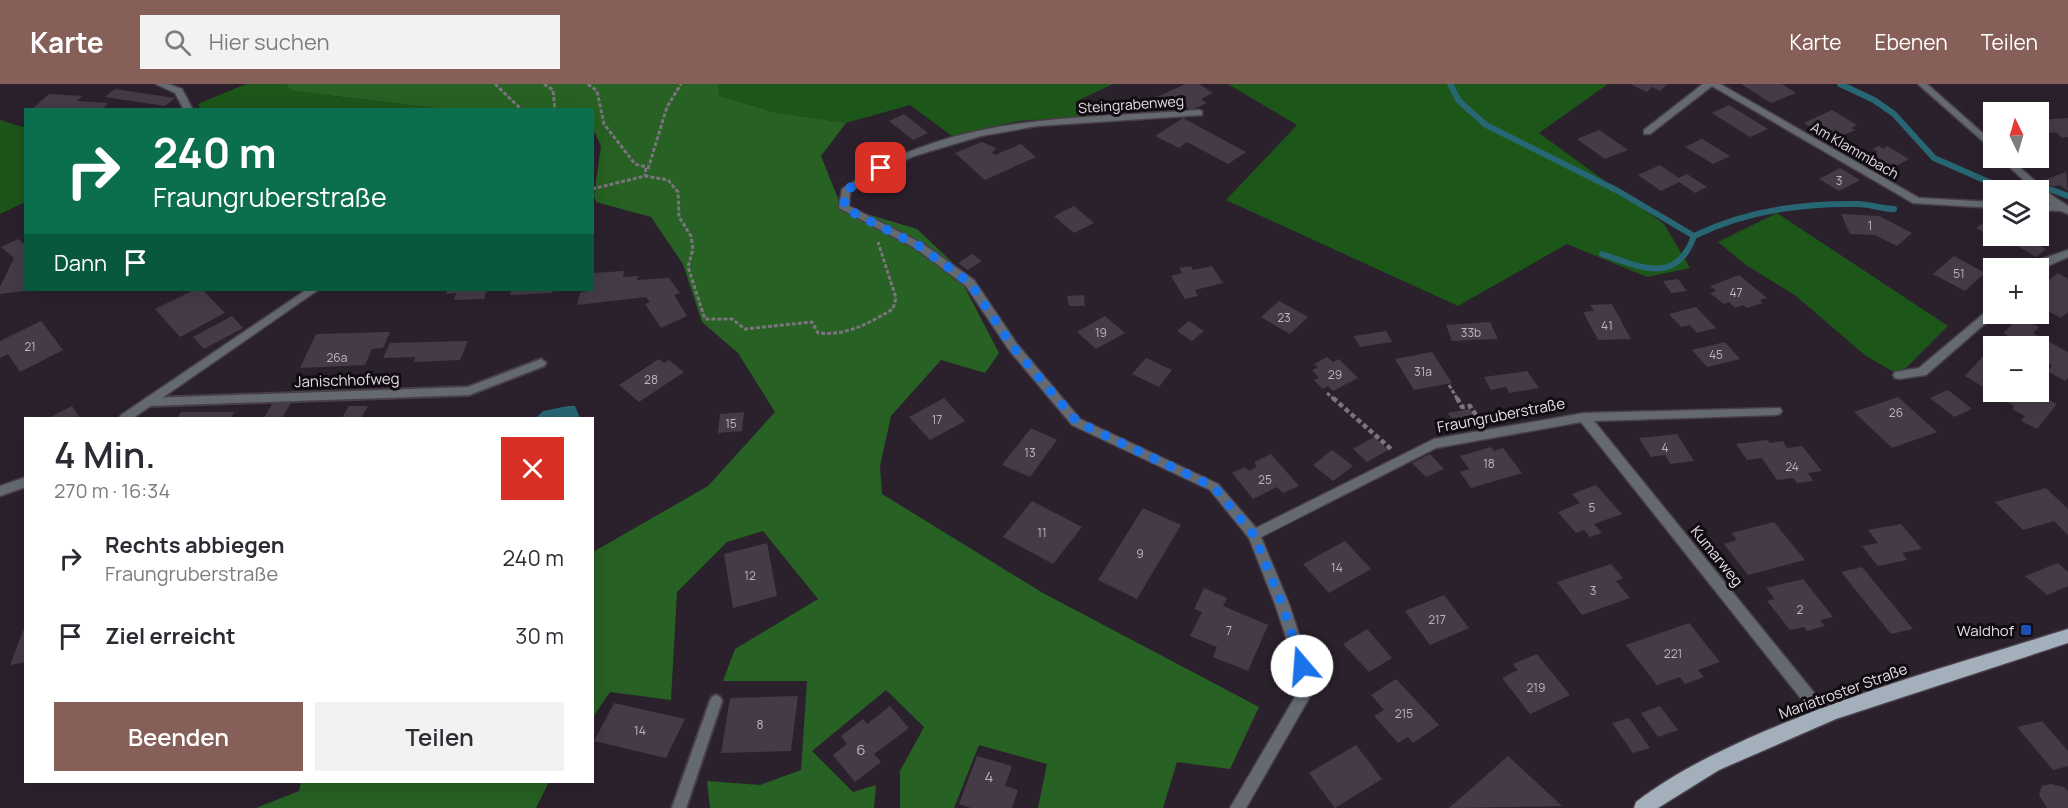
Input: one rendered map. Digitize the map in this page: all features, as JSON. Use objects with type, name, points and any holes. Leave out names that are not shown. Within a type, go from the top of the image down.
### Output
[{"type":"main road","name":"Mariatroster Straße","points":[[1643,808],[1692,775],[1734,753],[1823,715],[1874,696],[2068,636]]},
{"type":"street","points":[[160,84],[179,91],[188,108]]},
{"type":"street","points":[[1647,132],[1709,84]]},
{"type":"street","name":"Am Klammbach","points":[[1714,84],[1917,201],[1983,204]]},
{"type":"street","points":[[1922,84],[1983,138]]},
{"type":"street","name":"Steingrabenweg","points":[[871,222],[844,208],[845,191],[881,168],[923,151],[974,135],[1015,127],[1065,121],[1198,113]]},
{"type":"street","points":[[2015,168],[2047,197],[2066,210]]},
{"type":"street","points":[[2049,208],[2066,210]]},
{"type":"street","points":[[871,222],[919,246],[970,283],[1013,347],[1077,422],[1214,487],[1254,535],[1282,604],[1309,686],[1238,808]]},
{"type":"street","points":[[2049,261],[2068,253]]},
{"type":"street","points":[[126,417],[312,291]]},
{"type":"street","points":[[1899,375],[1922,372],[1983,319]]},
{"type":"street","name":"Fraungruberstraße","points":[[1254,535],[1434,444],[1584,417],[1776,411]]},
{"type":"street","name":"Kumarweg","points":[[1584,417],[1823,715]]},
{"type":"street","points":[[0,491],[24,483]]},
{"type":"lane","name":"Janischhofweg","points":[[149,402],[469,391],[541,363]]},
{"type":"lane","points":[[679,808],[678,805],[716,701]]},
{"type":"path","points":[[495,84],[520,108]]},
{"type":"path","points":[[544,84],[553,90],[555,108]]},
{"type":"path","points":[[588,84],[597,91],[604,124],[635,164],[646,167],[645,176]]},
{"type":"path","points":[[645,176],[659,139],[667,107],[681,84]]},
{"type":"path","points":[[594,188],[645,176],[668,180],[678,192],[679,217],[691,236],[693,249],[688,267],[705,319],[732,319],[745,329],[812,322],[818,333],[832,335],[860,327],[893,309],[896,298],[891,278],[871,222]]},
{"type":"path","points":[[594,183],[599,186]]},
{"type":"path","points":[[1449,385],[1462,407],[1470,406],[1489,434]]},
{"type":"path","points":[[1328,393],[1403,460]]},
{"type":"green space","points":[[246,84],[285,84],[292,91],[436,108],[200,108],[198,104]]},
{"type":"green space","points":[[285,84],[718,84],[720,96],[774,112],[846,123],[821,156],[839,201],[867,214],[917,229],[951,261],[999,353],[985,373],[941,360],[891,416],[880,466],[882,494],[1043,593],[1259,707],[1230,769],[1177,762],[1163,808],[1038,808],[1047,764],[979,745],[954,808],[900,808],[900,771],[924,727],[886,690],[812,751],[853,792],[876,785],[874,808],[710,808],[707,781],[760,785],[801,770],[807,681],[723,681],[735,649],[818,599],[763,531],[727,542],[677,592],[671,700],[610,692],[594,716],[594,551],[708,486],[775,412],[738,353],[702,322],[683,264],[651,217],[596,202],[594,196],[601,146],[594,131],[594,108],[436,108],[292,91]]},
{"type":"green space","points":[[718,84],[1113,84],[1075,102],[1093,116],[1018,121],[952,136],[910,105],[846,123],[774,112],[720,96]]},
{"type":"green space","points":[[1228,84],[1608,84],[1539,133],[1664,224],[1690,268],[1647,277],[1567,244],[1458,306],[1226,200],[1297,125]]},
{"type":"green space","points":[[0,120],[24,127],[24,202],[0,214]]},
{"type":"green space","points":[[1777,213],[1948,326],[1899,375],[1866,356],[1796,296],[1746,265],[1718,242]]},
{"type":"green space","points":[[301,783],[548,783],[536,808],[256,808],[299,791]]},
{"type":"water","points":[[575,406],[580,417],[537,417],[543,411]]},
{"type":"building","points":[[1185,84],[1199,84],[1213,93],[1201,99],[1207,103],[1191,110],[1185,106],[1176,111],[1157,97]]},
{"type":"building","points":[[1630,84],[1668,84],[1660,91],[1652,87],[1647,92]]},
{"type":"building","points":[[1741,84],[1782,84],[1796,93],[1771,103]]},
{"type":"building","points":[[115,89],[175,98],[165,106],[105,97]]},
{"type":"building","points":[[49,94],[82,96],[77,101],[108,103],[104,108],[33,108]]},
{"type":"building","points":[[1729,105],[1768,129],[1750,137],[1712,113]]},
{"type":"building","points":[[1832,110],[1857,125],[1851,128],[1855,130],[1833,140],[1804,123]]},
{"type":"building","points":[[904,114],[928,133],[913,140],[889,121]]},
{"type":"building","points":[[1183,118],[1246,152],[1228,164],[1187,142],[1179,148],[1155,136]]},
{"type":"building","points":[[2068,118],[2068,137],[2062,138],[2056,132],[2049,132],[2049,119]]},
{"type":"building","points":[[1599,130],[1628,150],[1605,159],[1577,139]]},
{"type":"building","points":[[1702,139],[1730,156],[1713,164],[1685,147]]},
{"type":"building","points":[[982,142],[996,148],[992,153],[995,155],[1021,144],[1036,157],[985,180],[955,153]]},
{"type":"building","points":[[1879,146],[1883,149],[1887,146],[1909,159],[1887,171],[1866,158],[1878,152],[1873,149]]},
{"type":"building","points":[[1660,165],[1679,178],[1687,174],[1707,187],[1695,193],[1679,182],[1661,191],[1638,175]]},
{"type":"building","points":[[1840,168],[1860,180],[1839,191],[1819,179]]},
{"type":"building","points":[[2066,172],[2068,191],[2060,185],[2052,187],[2049,185],[2049,180],[2045,180]]},
{"type":"building","points":[[1074,206],[1094,223],[1074,233],[1054,216]]},
{"type":"building","points":[[1841,214],[1879,216],[1912,233],[1897,246],[1875,235],[1850,234]]},
{"type":"building","points":[[1983,223],[1983,232],[1976,228]]},
{"type":"building","points":[[18,239],[24,244],[24,291],[0,294],[0,287],[14,258],[1,247]]},
{"type":"building","points":[[2017,246],[2040,246],[2046,249],[2036,257]]},
{"type":"building","points":[[972,254],[982,261],[968,270],[958,263]]},
{"type":"building","points":[[1954,256],[1983,272],[1983,275],[1965,291],[1933,274]]},
{"type":"building","points":[[1191,266],[1193,270],[1212,266],[1223,283],[1195,290],[1198,296],[1185,299],[1171,276],[1182,273],[1179,268]]},
{"type":"building","points":[[624,271],[623,277],[638,276],[637,280],[669,278],[680,293],[674,295],[687,316],[661,328],[645,304],[650,302],[646,297],[577,305],[580,293],[594,291],[594,273]]},
{"type":"building","points":[[2058,273],[2068,279],[2068,312],[2061,318],[2049,312],[2049,280]]},
{"type":"building","points":[[1739,275],[1767,298],[1760,300],[1763,303],[1747,308],[1743,305],[1735,308],[1729,302],[1724,304],[1710,293],[1716,291],[1710,286]]},
{"type":"building","points":[[1678,279],[1687,291],[1671,293],[1663,281]]},
{"type":"building","points":[[192,291],[204,291],[225,313],[180,337],[155,309]]},
{"type":"building","points":[[447,291],[487,291],[484,299],[454,300],[456,293],[446,294]]},
{"type":"building","points":[[512,291],[553,291],[552,293],[510,295]]},
{"type":"building","points":[[1084,295],[1085,306],[1069,306],[1067,296]]},
{"type":"building","points":[[1279,301],[1308,317],[1290,334],[1261,317]]},
{"type":"building","points":[[1612,304],[1631,339],[1598,340],[1583,312],[1594,311],[1590,305]]},
{"type":"building","points":[[1696,307],[1716,328],[1697,333],[1690,325],[1681,327],[1669,314]]},
{"type":"building","points":[[232,316],[243,328],[204,349],[193,337]]},
{"type":"building","points":[[1105,316],[1125,333],[1096,349],[1077,332]]},
{"type":"building","points":[[41,321],[63,350],[20,372],[8,354],[0,358],[0,341]]},
{"type":"building","points":[[1189,321],[1204,331],[1192,341],[1177,331]]},
{"type":"building","points":[[1490,322],[1498,339],[1452,341],[1446,325]]},
{"type":"building","points":[[2013,324],[2033,324],[2039,327],[2033,333],[2039,336],[2008,336],[2003,333]]},
{"type":"building","points":[[1386,331],[1392,342],[1360,347],[1354,336]]},
{"type":"building","points":[[390,332],[383,348],[372,349],[365,365],[300,368],[316,334]]},
{"type":"building","points":[[468,341],[460,360],[414,362],[415,357],[383,358],[390,343]]},
{"type":"building","points":[[1725,342],[1740,359],[1707,367],[1692,350]]},
{"type":"building","points":[[2049,342],[2068,352],[2068,378],[2065,381],[2049,372],[2052,366],[2049,364]]},
{"type":"building","points":[[1432,352],[1452,383],[1414,390],[1395,359]]},
{"type":"building","points":[[1983,356],[1983,387],[1965,376]]},
{"type":"building","points":[[1327,357],[1333,362],[1339,359],[1358,378],[1333,391],[1328,386],[1323,389],[1314,380],[1319,378],[1312,370],[1318,367],[1314,364]]},
{"type":"building","points":[[1146,358],[1172,370],[1159,387],[1132,374]]},
{"type":"building","points":[[659,359],[664,363],[669,360],[684,372],[639,402],[619,385]]},
{"type":"building","points":[[1527,371],[1539,388],[1509,393],[1506,387],[1491,390],[1484,377]]},
{"type":"building","points":[[1948,390],[1972,409],[1954,417],[1930,398]]},
{"type":"building","points":[[1898,397],[1937,432],[1892,448],[1854,412]]},
{"type":"building","points":[[944,398],[965,421],[930,440],[909,417]]},
{"type":"building","points":[[2049,400],[2057,404],[2037,429],[2021,421],[2025,416],[2012,409],[2014,406],[2007,402],[2049,402]]},
{"type":"building","points":[[273,402],[291,403],[283,417],[265,417]]},
{"type":"building","points":[[72,406],[79,417],[51,417]]},
{"type":"building","points":[[349,406],[368,406],[362,417],[343,417]]},
{"type":"building","points":[[1470,409],[1478,423],[1456,427],[1448,413]]},
{"type":"building","points":[[181,412],[234,412],[232,417],[178,417]]},
{"type":"building","points":[[744,412],[742,431],[718,433],[720,414]]},
{"type":"building","points":[[1031,428],[1057,440],[1030,477],[1002,465]]},
{"type":"building","points":[[1677,434],[1694,461],[1670,464],[1665,455],[1651,457],[1639,438]]},
{"type":"building","points":[[1374,437],[1388,450],[1367,462],[1353,449]]},
{"type":"building","points":[[1767,440],[1770,443],[1783,441],[1787,448],[1802,446],[1822,471],[1808,473],[1813,481],[1797,483],[1793,478],[1777,480],[1762,458],[1747,460],[1736,444]]},
{"type":"building","points":[[1491,447],[1494,451],[1503,448],[1522,473],[1471,488],[1460,472],[1469,469],[1460,456]]},
{"type":"building","points":[[1332,450],[1353,466],[1333,481],[1313,465]]},
{"type":"building","points":[[1271,454],[1299,486],[1283,493],[1277,487],[1253,499],[1232,473],[1245,467],[1249,471],[1257,467],[1254,462]]},
{"type":"building","points":[[1430,454],[1444,469],[1426,477],[1412,463]]},
{"type":"building","points":[[1596,485],[1622,514],[1594,524],[1602,533],[1590,537],[1584,530],[1576,533],[1558,512],[1580,503],[1572,494]]},
{"type":"building","points":[[2046,488],[2068,509],[2068,535],[2054,521],[2023,530],[1995,502]]},
{"type":"building","points":[[1032,501],[1082,527],[1053,564],[1003,537]]},
{"type":"building","points":[[1143,508],[1181,525],[1137,599],[1098,580]]},
{"type":"building","points":[[1774,522],[1805,560],[1748,575],[1724,544],[1737,540],[1731,533]]},
{"type":"building","points":[[1901,524],[1922,549],[1902,553],[1907,560],[1878,566],[1862,546],[1878,543],[1868,530]]},
{"type":"building","points":[[1345,541],[1371,569],[1329,593],[1303,564]]},
{"type":"building","points":[[767,543],[777,596],[733,608],[724,554]]},
{"type":"building","points":[[2058,563],[2068,572],[2068,586],[2047,595],[2025,576]]},
{"type":"building","points":[[1611,564],[1623,578],[1616,581],[1630,598],[1582,615],[1557,582]]},
{"type":"building","points":[[1862,567],[1913,629],[1891,634],[1841,572]]},
{"type":"building","points":[[1803,579],[1833,617],[1820,620],[1825,626],[1807,631],[1804,627],[1790,630],[1767,601],[1775,599],[1766,588]]},
{"type":"building","points":[[1204,588],[1227,598],[1223,606],[1268,625],[1248,671],[1213,657],[1217,647],[1190,636],[1202,612],[1194,609]]},
{"type":"building","points":[[1444,595],[1469,628],[1430,645],[1405,611]]},
{"type":"building","points":[[1689,623],[1720,662],[1698,670],[1704,677],[1685,684],[1680,677],[1657,685],[1626,645]]},
{"type":"building","points":[[24,629],[24,662],[10,665]]},
{"type":"building","points":[[1367,629],[1392,658],[1369,672],[1343,644]]},
{"type":"building","points":[[1537,654],[1570,695],[1530,714],[1502,678],[1518,670],[1513,664]]},
{"type":"building","points":[[1396,679],[1439,725],[1413,743],[1408,737],[1398,743],[1374,716],[1384,710],[1371,695]]},
{"type":"building","points":[[798,696],[791,751],[721,753],[730,698]]},
{"type":"building","points":[[614,703],[685,719],[666,758],[594,741]]},
{"type":"building","points":[[890,706],[909,728],[874,754],[881,762],[855,782],[833,755],[847,744],[841,736],[863,719],[867,724]]},
{"type":"building","points":[[1660,706],[1678,730],[1658,737],[1641,713]]},
{"type":"building","points":[[1629,718],[1650,748],[1633,753],[1612,723]]},
{"type":"building","points":[[2042,721],[2068,751],[2068,766],[2053,770],[2017,727]]},
{"type":"building","points":[[1356,745],[1382,779],[1335,808],[1309,773]]},
{"type":"building","points":[[977,756],[1012,766],[1005,786],[1018,790],[1012,808],[971,808],[959,804]]},
{"type":"building","points":[[1508,756],[1562,806],[1449,808]]},
{"type":"building","points":[[2051,784],[2064,787],[2068,791],[2068,808],[2047,808],[2039,795],[2042,786]]},
{"type":"waterway","points":[[1450,84],[1459,101],[1486,125],[1618,191],[1694,236]]},
{"type":"waterway","points":[[1840,84],[1874,100],[1894,114],[1934,158],[1991,183],[2052,190],[2068,196]]},
{"type":"waterway","points":[[1694,236],[1733,220],[1794,207],[1857,204],[1894,209]]},
{"type":"waterway","points":[[1602,254],[1644,267],[1656,269],[1667,267],[1678,262],[1694,236]]},
{"type":"place","name":"Waldhof","points":[[2026,630]]},
{"type":"route","points":[[881,168],[845,191],[844,208],[919,246],[970,283],[1013,347],[1077,422],[1214,487],[1254,535],[1282,604],[1302,666]]}]
